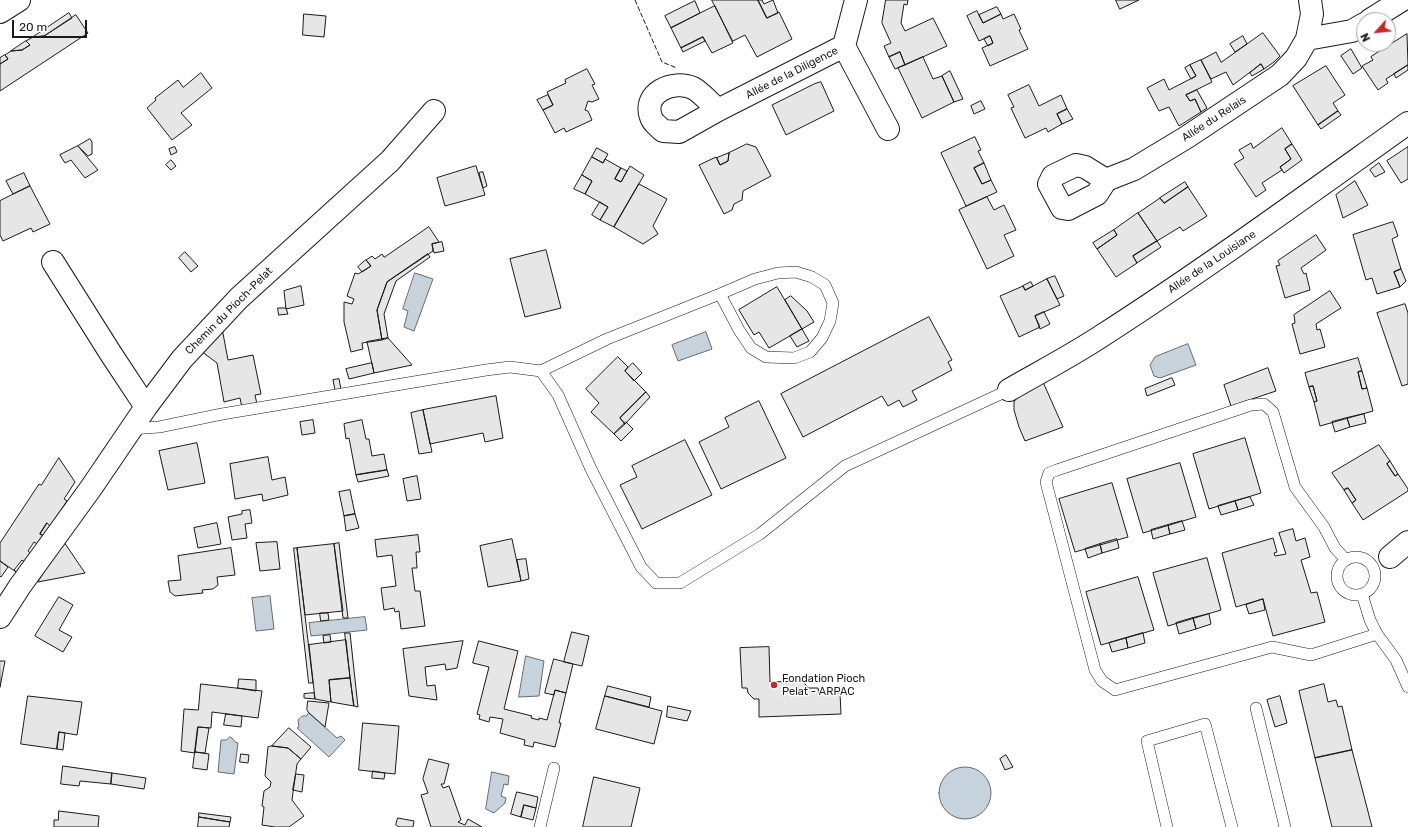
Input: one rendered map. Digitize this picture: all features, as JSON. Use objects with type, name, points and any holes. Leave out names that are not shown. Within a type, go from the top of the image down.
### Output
[{"type":"street","points":[[0,12],[19,0]]},
{"type":"street","name":"Allée de la Diligence","points":[[718,110],[844,46],[856,0]]},
{"type":"street","name":"Allée du Relais","points":[[1106,180],[1134,169],[1280,75],[1296,58],[1307,39],[1312,14],[1310,0]]},
{"type":"street","points":[[1383,12],[1402,0]]},
{"type":"street","points":[[1307,39],[1352,31],[1356,29]]},
{"type":"street","points":[[844,46],[888,129]]},
{"type":"street","name":"Chemin du Pioch-Pelat","points":[[0,617],[20,586],[146,407],[182,359],[222,315],[280,259],[390,161],[434,111]]},
{"type":"street","name":"Allée de la Louisiane","points":[[1009,390],[1102,336],[1174,288],[1253,234],[1408,123]]},
{"type":"street","points":[[53,262],[146,407]]},
{"type":"street","points":[[1381,561],[1408,542]]},
{"type":"lane","points":[[131,429],[158,427],[245,410],[486,370],[510,367],[540,371],[607,339],[755,279],[778,273],[796,272],[812,277],[825,284],[833,303],[830,321],[822,338],[810,352],[794,358],[766,357],[751,348],[739,330],[720,294]]},
{"type":"lane","points":[[540,371],[550,382],[558,395],[591,469],[641,567],[656,582],[680,583],[760,534],[846,466],[1009,390]]},
{"type":"lane","points":[[1346,560],[1335,548],[1324,527],[1295,487],[1273,412],[1264,404],[1251,405],[1057,470],[1049,473],[1046,482],[1095,670],[1102,681],[1115,690],[1272,646],[1311,656],[1377,634]]},
{"type":"lane","points":[[1355,557],[1381,561],[1372,587],[1362,594],[1355,595],[1347,593],[1341,588],[1337,573],[1340,566],[1346,560],[1355,557]]},
{"type":"lane","points":[[1362,594],[1370,620],[1377,634],[1396,660],[1408,687]]},
{"type":"lane","points":[[1256,708],[1285,827]]},
{"type":"lane","points":[[1167,827],[1147,741],[1205,724],[1232,827]]},
{"type":"lane","points":[[540,827],[554,768]]},
{"type":"shaded area","points":[[415,273],[433,279],[414,331],[404,327],[408,311],[403,309]]},
{"type":"shaded area","points":[[706,332],[712,349],[678,361],[672,345]]},
{"type":"shaded area","points":[[1188,344],[1196,365],[1160,378],[1154,376],[1150,365],[1155,357]]},
{"type":"shaded area","points":[[270,596],[274,629],[256,631],[252,598]]},
{"type":"shaded area","points":[[365,617],[367,630],[311,636],[309,623]]},
{"type":"shaded area","points":[[526,656],[544,661],[539,696],[519,697]]},
{"type":"shaded area","points":[[309,713],[337,738],[341,736],[345,740],[329,757],[297,728],[299,727],[298,720]]},
{"type":"shaded area","points":[[230,737],[238,743],[234,774],[218,772],[221,740],[226,740]]},
{"type":"shaded area","points":[[960,767],[970,767],[984,774],[991,788],[991,798],[984,812],[970,819],[960,819],[950,815],[943,808],[939,798],[939,788],[943,778],[950,771]]},
{"type":"shaded area","points":[[492,772],[509,776],[508,785],[504,784],[501,796],[506,798],[505,803],[494,813],[486,809]]},
{"type":"building","points":[[712,0],[758,0],[767,18],[779,12],[792,39],[757,57],[745,35],[733,41]]},
{"type":"building","points":[[758,0],[762,0],[764,4],[773,0],[778,13],[767,18]]},
{"type":"building","points":[[886,0],[908,0],[907,5],[904,4],[901,23],[905,31],[933,18],[947,46],[905,65],[900,52],[889,57],[884,46],[891,43],[882,23]]},
{"type":"building","points":[[1116,0],[1139,0],[1120,9]]},
{"type":"building","points":[[695,1],[700,13],[671,28],[665,16]]},
{"type":"building","points":[[715,6],[733,43],[712,53],[703,37],[681,48],[671,28]]},
{"type":"building","points":[[997,7],[1001,14],[983,23],[979,15]]},
{"type":"building","points":[[977,11],[983,23],[1001,14],[1003,19],[1014,14],[1021,29],[1019,30],[1028,49],[990,66],[982,48],[993,43],[990,36],[979,41],[967,16]]},
{"type":"building","points":[[69,13],[72,18],[44,36],[33,37]]},
{"type":"building","points":[[304,14],[326,16],[324,37],[303,35]]},
{"type":"building","points":[[76,15],[88,33],[0,91],[0,64],[8,59],[5,55],[11,51],[22,50],[30,45],[26,41],[33,37],[44,36]]},
{"type":"building","points":[[1263,33],[1280,56],[1274,62],[1264,69],[1261,64],[1233,85],[1226,72],[1211,79],[1201,60],[1216,52],[1221,62]]},
{"type":"building","points":[[1407,34],[1408,65],[1386,79],[1388,83],[1378,90],[1362,66],[1373,60],[1371,57],[1379,52],[1396,52],[1396,41]]},
{"type":"building","points":[[990,36],[993,43],[988,46],[984,39]]},
{"type":"building","points":[[1243,36],[1247,44],[1235,52],[1230,44]]},
{"type":"building","points":[[703,37],[705,41],[683,52],[681,48]]},
{"type":"building","points":[[26,41],[30,45],[22,50],[11,51]]},
{"type":"building","points":[[1351,49],[1362,68],[1353,74],[1341,56]]},
{"type":"building","points":[[900,52],[905,65],[895,69],[889,57]]},
{"type":"building","points":[[5,55],[8,59],[0,64],[0,58]]},
{"type":"building","points":[[923,57],[933,79],[942,76],[954,102],[922,118],[898,68]]},
{"type":"building","points":[[1201,60],[1212,82],[1186,95],[1190,101],[1195,99],[1201,112],[1179,126],[1169,107],[1159,111],[1147,88],[1164,79],[1169,90],[1196,76],[1190,65]]},
{"type":"building","points":[[1261,64],[1264,69],[1252,76],[1250,73]]},
{"type":"building","points":[[1190,65],[1196,76],[1191,79],[1185,68]]},
{"type":"building","points":[[1408,65],[1408,70],[1396,78],[1394,74]]},
{"type":"building","points":[[1326,66],[1345,95],[1333,103],[1338,111],[1318,125],[1293,86]]},
{"type":"building","points":[[587,69],[595,84],[592,85],[599,99],[592,102],[588,101],[585,110],[588,111],[592,120],[566,132],[564,128],[555,133],[543,110],[553,105],[547,92],[566,83],[565,80]]},
{"type":"building","points":[[950,71],[963,99],[954,102],[942,76]]},
{"type":"building","points":[[201,73],[212,88],[181,113],[192,125],[172,140],[147,108],[156,100],[155,98],[178,80],[183,87]]},
{"type":"building","points":[[821,82],[834,111],[786,135],[772,105]]},
{"type":"building","points":[[1029,85],[1039,106],[1061,95],[1067,109],[1057,114],[1062,124],[1048,132],[1046,128],[1025,138],[1011,108],[1014,107],[1008,95]]},
{"type":"building","points":[[1197,90],[1207,108],[1201,112],[1195,99],[1190,101],[1186,95]]},
{"type":"building","points":[[548,95],[553,105],[543,110],[537,100]]},
{"type":"building","points":[[981,101],[985,109],[974,114],[971,106]]},
{"type":"building","points":[[1067,109],[1073,119],[1062,124],[1057,114]]},
{"type":"building","points":[[1338,111],[1341,115],[1321,129],[1318,125]]},
{"type":"building","points":[[1282,128],[1292,144],[1285,149],[1291,159],[1280,167],[1282,170],[1262,183],[1266,190],[1256,197],[1234,164],[1244,158],[1239,150],[1251,143],[1253,148]]},
{"type":"building","points":[[975,137],[981,150],[978,151],[984,163],[974,168],[982,184],[991,180],[997,192],[966,206],[941,153]]},
{"type":"building","points":[[90,139],[92,142],[92,154],[88,156],[78,146]]},
{"type":"building","points":[[747,144],[756,147],[771,176],[743,191],[742,200],[734,204],[732,210],[724,214],[699,165],[716,157],[720,165],[728,161],[729,153]]},
{"type":"building","points":[[1292,144],[1302,160],[1284,173],[1280,167],[1291,159],[1285,149]]},
{"type":"building","points":[[78,146],[98,170],[85,178],[71,160],[65,163],[60,155]]},
{"type":"building","points":[[175,147],[177,152],[171,155],[169,149]]},
{"type":"building","points":[[1408,147],[1408,179],[1401,183],[1387,161]]},
{"type":"building","points":[[597,148],[608,154],[603,163],[592,157]]},
{"type":"building","points":[[729,153],[728,161],[720,165],[717,158]]},
{"type":"building","points":[[592,157],[603,163],[605,159],[621,168],[615,179],[621,182],[630,166],[644,175],[614,227],[600,220],[608,207],[585,194],[592,181],[582,175]]},
{"type":"building","points":[[171,160],[176,166],[171,170],[166,165]]},
{"type":"building","points":[[984,163],[991,180],[982,184],[974,168]]},
{"type":"building","points":[[1379,163],[1385,172],[1375,177],[1370,170]]},
{"type":"building","points":[[476,166],[485,195],[445,206],[437,178]]},
{"type":"building","points":[[621,168],[627,171],[621,182],[615,179]]},
{"type":"building","points":[[483,172],[487,186],[483,188],[479,173]]},
{"type":"building","points":[[24,173],[30,186],[13,194],[6,181]]},
{"type":"building","points":[[582,175],[592,181],[585,194],[574,189]]},
{"type":"building","points":[[1355,181],[1368,205],[1343,218],[1336,195]]},
{"type":"building","points":[[1185,182],[1188,187],[1164,203],[1160,198]]},
{"type":"building","points":[[639,184],[667,199],[653,226],[658,234],[643,244],[614,227]]},
{"type":"building","points":[[30,186],[50,224],[33,232],[31,228],[3,241],[0,235],[0,201]]},
{"type":"building","points":[[1188,187],[1207,216],[1183,231],[1180,227],[1157,241],[1138,213],[1160,198],[1164,203]]},
{"type":"building","points":[[987,197],[994,210],[1004,205],[1016,230],[1004,235],[1014,256],[987,269],[959,210]]},
{"type":"building","points":[[600,202],[608,207],[600,220],[592,215]]},
{"type":"building","points":[[1138,213],[1157,241],[1133,256],[1137,263],[1116,277],[1097,249],[1117,235],[1114,230]]},
{"type":"building","points":[[1393,222],[1398,236],[1392,239],[1401,269],[1394,272],[1400,287],[1377,294],[1372,278],[1366,280],[1353,235]]},
{"type":"building","points":[[429,227],[439,242],[432,244],[433,251],[387,282],[377,310],[382,340],[362,343],[363,349],[351,352],[344,322],[344,302],[352,304],[354,299],[347,296],[355,273],[358,274],[371,266],[366,260],[372,256],[375,259],[382,254],[384,257]]},
{"type":"building","points":[[1114,230],[1117,235],[1097,249],[1093,243]]},
{"type":"building","points":[[1316,235],[1326,250],[1301,268],[1304,274],[1306,273],[1310,290],[1285,298],[1276,266],[1280,265],[1278,261]]},
{"type":"building","points":[[1157,241],[1161,247],[1137,263],[1133,256]]},
{"type":"building","points":[[442,242],[444,251],[434,253],[432,244]]},
{"type":"building","points":[[546,250],[561,308],[525,317],[510,259]]},
{"type":"building","points":[[185,252],[198,266],[191,272],[179,258]]},
{"type":"building","points":[[428,254],[430,257],[396,281],[384,314],[388,338],[382,340],[377,310],[387,282]]},
{"type":"building","points":[[366,260],[371,266],[362,272],[358,267]]},
{"type":"building","points":[[1401,269],[1406,281],[1400,287],[1394,272]]},
{"type":"building","points":[[1055,276],[1064,296],[1057,299],[1047,279]]},
{"type":"building","points":[[1047,279],[1060,305],[1035,316],[1040,327],[1019,337],[1000,296],[1023,286],[1025,290]]},
{"type":"building","points":[[1031,282],[1033,286],[1025,290],[1023,286]]},
{"type":"building","points":[[301,286],[304,305],[286,309],[284,291]]},
{"type":"building","points":[[777,287],[802,329],[769,348],[759,332],[754,335],[739,310]]},
{"type":"building","points":[[1330,291],[1341,308],[1316,324],[1317,330],[1320,329],[1325,347],[1300,354],[1292,324],[1295,323],[1294,315]]},
{"type":"building","points":[[791,296],[807,311],[814,322],[802,329],[785,300]]},
{"type":"building","points":[[1405,304],[1408,313],[1408,384],[1402,386],[1377,313]]},
{"type":"building","points":[[278,308],[286,308],[288,314],[279,315]]},
{"type":"building","points":[[1044,312],[1050,324],[1040,329],[1035,316]]},
{"type":"building","points":[[929,317],[952,360],[948,362],[952,370],[912,391],[917,400],[903,407],[899,400],[888,406],[882,396],[803,437],[781,394]]},
{"type":"building","points":[[222,328],[228,360],[253,355],[261,394],[255,395],[257,404],[242,408],[240,398],[224,402],[217,363],[201,351]]},
{"type":"building","points":[[802,329],[809,341],[797,347],[790,336]]},
{"type":"building","points":[[388,338],[412,365],[374,373],[367,342]]},
{"type":"building","points":[[618,357],[628,367],[625,371],[646,392],[620,418],[625,424],[614,434],[591,412],[599,403],[586,389]]},
{"type":"building","points":[[1358,358],[1362,371],[1358,372],[1362,389],[1367,388],[1373,411],[1320,426],[1314,402],[1317,401],[1313,386],[1309,387],[1305,373]]},
{"type":"building","points":[[372,363],[374,373],[349,379],[346,369]]},
{"type":"building","points":[[633,363],[642,373],[634,381],[625,371]]},
{"type":"building","points":[[1268,368],[1276,391],[1231,406],[1224,385]]},
{"type":"building","points":[[1362,371],[1367,388],[1362,389],[1358,372]]},
{"type":"building","points":[[1172,378],[1175,385],[1147,396],[1145,389]]},
{"type":"building","points":[[339,379],[341,389],[335,390],[333,380]]},
{"type":"building","points":[[1043,382],[1063,427],[1025,441],[1014,410],[1014,402],[1018,395]]},
{"type":"building","points":[[1313,386],[1317,401],[1314,402],[1309,387]]},
{"type":"building","points":[[646,392],[650,397],[625,424],[620,418]]},
{"type":"building","points":[[496,396],[503,438],[485,442],[483,433],[430,444],[423,410]]},
{"type":"building","points":[[759,401],[786,458],[721,489],[699,442],[729,427],[725,418]]},
{"type":"building","points":[[423,410],[432,452],[419,454],[411,413]]},
{"type":"building","points":[[1364,414],[1366,423],[1350,427],[1347,418]]},
{"type":"building","points":[[1347,418],[1350,427],[1335,432],[1332,422]]},
{"type":"building","points":[[313,420],[315,433],[302,435],[300,422]]},
{"type":"building","points":[[362,420],[366,439],[369,439],[372,456],[384,454],[387,470],[356,475],[349,438],[346,439],[344,424]]},
{"type":"building","points":[[626,422],[633,429],[621,441],[614,434]]},
{"type":"building","points":[[1245,438],[1261,493],[1209,509],[1193,454]]},
{"type":"building","points":[[685,440],[712,495],[642,529],[620,485],[637,477],[632,466]]},
{"type":"building","points":[[197,443],[205,483],[168,490],[159,451]]},
{"type":"building","points":[[1379,445],[1390,461],[1387,464],[1395,476],[1398,474],[1408,491],[1363,520],[1352,503],[1356,500],[1348,488],[1344,490],[1332,473]]},
{"type":"building","points":[[268,457],[272,480],[285,477],[288,495],[263,501],[262,494],[235,499],[230,464]]},
{"type":"building","points":[[59,458],[75,482],[64,499],[67,501],[50,526],[47,523],[40,534],[48,538],[42,547],[34,542],[28,551],[35,557],[29,565],[22,560],[14,570],[22,576],[0,561],[0,543],[39,484],[41,485]]},
{"type":"building","points":[[1390,461],[1398,474],[1395,476],[1387,464]]},
{"type":"building","points":[[1180,463],[1196,517],[1143,533],[1127,479]]},
{"type":"building","points":[[387,470],[389,476],[358,482],[356,475]]},
{"type":"building","points":[[417,476],[421,499],[407,501],[403,479]]},
{"type":"building","points":[[1112,483],[1128,537],[1075,552],[1059,499]]},
{"type":"building","points":[[1348,488],[1356,500],[1352,503],[1344,490]]},
{"type":"building","points":[[350,490],[355,514],[344,516],[339,492]]},
{"type":"building","points":[[1250,497],[1254,505],[1238,510],[1235,501]]},
{"type":"building","points":[[1235,501],[1238,510],[1221,515],[1218,506]]},
{"type":"building","points":[[250,510],[252,523],[245,524],[247,538],[232,540],[228,517],[242,514],[242,511]]},
{"type":"building","points":[[355,514],[359,528],[346,531],[344,516]]},
{"type":"building","points":[[1182,521],[1185,530],[1170,534],[1168,525]]},
{"type":"building","points":[[47,523],[50,526],[48,538],[40,534]]},
{"type":"building","points":[[217,523],[221,544],[198,548],[194,528]]},
{"type":"building","points":[[1168,525],[1170,534],[1153,539],[1151,530]]},
{"type":"building","points":[[1293,529],[1296,541],[1305,538],[1310,557],[1301,560],[1311,593],[1317,592],[1325,622],[1273,636],[1263,599],[1236,607],[1222,553],[1273,538],[1277,552],[1274,553],[1275,556],[1286,554],[1279,533]]},
{"type":"building","points":[[418,535],[420,552],[416,552],[417,568],[412,568],[415,591],[420,591],[425,626],[401,629],[399,611],[395,612],[394,608],[384,610],[381,588],[396,586],[392,555],[377,557],[375,540]]},
{"type":"building","points":[[512,539],[521,581],[488,587],[480,546]]},
{"type":"building","points":[[1117,539],[1119,548],[1102,553],[1100,544]]},
{"type":"building","points":[[64,542],[85,573],[38,582]]},
{"type":"building","points":[[277,542],[280,569],[260,571],[256,543]]},
{"type":"building","points":[[339,543],[348,618],[343,618],[334,544]]},
{"type":"building","points":[[334,544],[343,611],[305,615],[297,548]]},
{"type":"building","points":[[1100,544],[1102,553],[1088,558],[1085,549]]},
{"type":"building","points":[[231,548],[235,575],[217,577],[218,585],[213,589],[202,590],[203,593],[175,596],[170,592],[168,581],[181,580],[178,556]]},
{"type":"building","points":[[294,548],[297,548],[313,683],[309,683]]},
{"type":"building","points":[[1207,558],[1221,610],[1168,626],[1153,573]]},
{"type":"building","points":[[526,559],[529,579],[521,581],[517,560]]},
{"type":"building","points":[[0,561],[8,567],[1,577],[0,576]]},
{"type":"building","points":[[1138,577],[1154,630],[1101,645],[1086,592]]},
{"type":"building","points":[[59,597],[73,605],[59,630],[72,637],[63,652],[35,636]]},
{"type":"building","points":[[1263,599],[1265,610],[1249,614],[1246,605]]},
{"type":"building","points":[[320,613],[328,613],[329,620],[321,621]]},
{"type":"building","points":[[1209,614],[1211,624],[1196,629],[1193,618]]},
{"type":"building","points":[[1193,618],[1196,629],[1179,634],[1176,623]]},
{"type":"building","points":[[572,632],[589,636],[582,666],[564,662]]},
{"type":"building","points":[[345,633],[350,633],[358,707],[354,706]]},
{"type":"building","points":[[1143,633],[1145,643],[1128,648],[1126,638]]},
{"type":"building","points":[[330,635],[331,642],[324,643],[323,636]]},
{"type":"building","points":[[1126,638],[1128,648],[1112,652],[1109,643]]},
{"type":"building","points":[[346,640],[350,678],[329,680],[331,702],[315,699],[309,645]]},
{"type":"building","points":[[463,641],[457,668],[446,670],[445,664],[425,667],[427,686],[435,685],[437,700],[409,696],[403,649]]},
{"type":"building","points":[[479,641],[518,651],[504,709],[532,716],[531,718],[547,720],[555,690],[566,693],[555,747],[534,742],[533,747],[524,745],[525,740],[500,733],[503,719],[490,717],[489,722],[479,719],[480,715],[477,714],[489,667],[473,663]]},
{"type":"building","name":"Fondation Pioch Pelat - ARPAC","points":[[769,647],[770,682],[803,681],[808,688],[818,688],[819,693],[840,693],[841,714],[759,717],[759,699],[754,699],[748,693],[747,688],[742,688],[740,648]]},
{"type":"building","points":[[554,659],[573,664],[566,693],[555,690],[554,695],[545,693]]},
{"type":"building","points":[[0,661],[5,661],[0,687]]},
{"type":"building","points":[[350,678],[354,706],[331,702],[329,680]]},
{"type":"building","points":[[239,679],[256,680],[256,691],[238,688]]},
{"type":"building","points":[[201,684],[262,691],[258,718],[212,712],[211,728],[198,727],[195,753],[181,751],[184,709],[198,710]]},
{"type":"building","points":[[1324,684],[1328,702],[1336,700],[1338,707],[1342,706],[1352,750],[1315,758],[1299,691]]},
{"type":"building","points":[[608,686],[651,697],[649,707],[605,696]]},
{"type":"building","points":[[314,693],[315,699],[304,698],[304,694]]},
{"type":"building","points":[[28,696],[82,702],[77,735],[59,732],[57,749],[21,744]]},
{"type":"building","points":[[605,696],[662,711],[654,744],[596,729]]},
{"type":"building","points":[[1280,696],[1287,723],[1275,727],[1267,700]]},
{"type":"building","points":[[308,701],[329,703],[325,727],[307,710]]},
{"type":"building","points":[[668,706],[691,711],[687,721],[667,717]]},
{"type":"building","points":[[226,714],[242,716],[241,727],[224,725]]},
{"type":"building","points":[[363,723],[399,726],[395,774],[359,770]]},
{"type":"building","points":[[198,727],[209,728],[205,753],[195,752]]},
{"type":"building","points":[[289,728],[311,747],[301,759],[288,748],[272,746]]},
{"type":"building","points":[[59,732],[65,733],[63,750],[57,749]]},
{"type":"building","points":[[268,747],[288,748],[301,759],[297,764],[292,800],[304,816],[289,827],[262,825],[264,791],[270,787],[271,782],[265,776]]},
{"type":"building","points":[[1352,750],[1372,827],[1332,827],[1315,758]]},
{"type":"building","points":[[195,752],[209,754],[207,770],[193,768]]},
{"type":"building","points":[[241,754],[249,755],[248,763],[240,762]]},
{"type":"building","points":[[1006,755],[1013,767],[1005,770],[1000,759]]},
{"type":"building","points":[[429,759],[449,764],[444,784],[441,784],[443,788],[449,786],[461,820],[458,822],[465,825],[468,819],[482,827],[431,827],[421,795],[428,793],[423,779]]},
{"type":"building","points":[[63,766],[112,773],[111,784],[80,781],[79,786],[61,784]]},
{"type":"building","points":[[373,771],[385,773],[384,779],[372,778]]},
{"type":"building","points":[[112,773],[146,778],[144,789],[111,784]]},
{"type":"building","points":[[296,774],[304,775],[302,792],[293,790]]},
{"type":"building","points":[[594,777],[640,788],[631,827],[583,827]]},
{"type":"building","points":[[517,792],[538,797],[536,808],[524,805],[521,817],[511,814]]},
{"type":"building","points":[[524,805],[536,808],[533,820],[521,817]]},
{"type":"building","points":[[59,811],[99,816],[98,827],[54,827],[54,820],[58,820]]},
{"type":"building","points":[[199,813],[231,817],[230,822],[199,817]]},
{"type":"building","points":[[199,817],[230,822],[229,827],[198,827]]},
{"type":"building","points":[[398,818],[414,821],[413,827],[399,827],[396,825]]},
{"type":"fence","points":[[635,0],[662,62],[677,68]]},
{"type":"place","name":"Fondation Pioch Pelat - ARPAC","points":[[774,685]]}]
